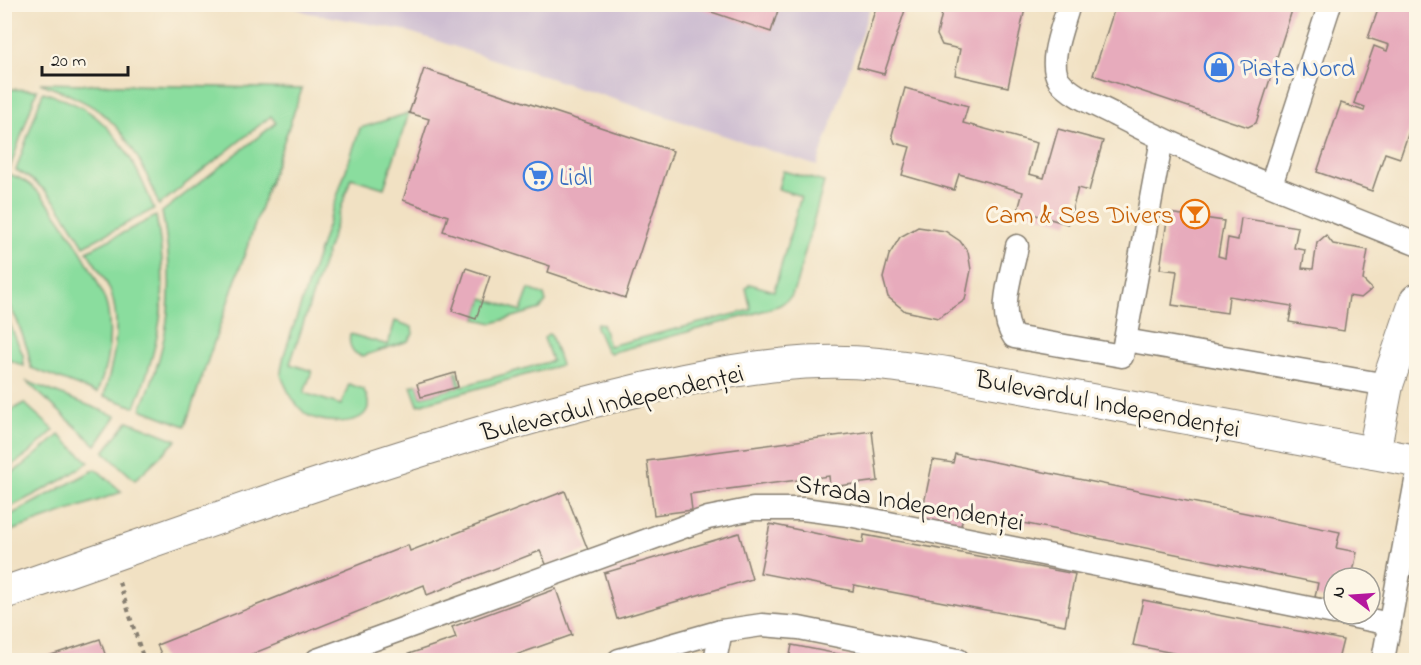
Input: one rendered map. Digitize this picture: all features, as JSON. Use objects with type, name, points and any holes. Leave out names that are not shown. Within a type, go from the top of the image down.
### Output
[{"type":"main road","points":[[1374,453],[1387,385],[1416,300]]},
{"type":"main road","name":"Bulevardul Independenței","points":[[4,593],[321,482],[539,415],[705,376],[789,364],[872,362],[947,373],[1416,461]]},
{"type":"street","points":[[1069,4],[1055,55],[1055,68],[1059,79],[1079,96],[1162,139],[1416,244]]},
{"type":"street","points":[[1271,185],[1330,4]]},
{"type":"street","points":[[1017,246],[1005,310],[1006,321],[1014,337],[1122,356],[1162,139]]},
{"type":"street","points":[[1125,339],[1387,385]]},
{"type":"street","points":[[1383,660],[1416,481]]},
{"type":"street","name":"Strada Independenței","points":[[317,660],[708,518],[753,509],[802,509],[849,515],[1322,610]]},
{"type":"street","points":[[1382,622],[1390,624]]},
{"type":"street","points":[[619,660],[721,631],[762,625],[799,628],[958,660]]},
{"type":"street","points":[[715,660],[721,631]]},
{"type":"path","points":[[110,556],[144,660]]},
{"type":"shaded area","points":[[286,5],[871,5],[817,166],[404,30],[309,13]]},
{"type":"green space","points":[[40,83],[302,89],[185,426],[141,409],[159,359],[168,312],[169,264],[162,212],[276,123],[271,116],[159,205],[136,154],[110,120],[85,103]]},
{"type":"green space","points":[[5,89],[37,90],[10,168],[5,166]]},
{"type":"green space","points":[[43,92],[85,109],[107,127],[131,160],[154,209],[84,246],[56,202],[28,177],[16,170]]},
{"type":"green space","points":[[409,113],[384,188],[351,178],[290,364],[312,371],[304,393],[341,405],[349,384],[363,389],[368,401],[367,410],[361,416],[342,422],[309,416],[294,402],[283,381],[281,374],[284,355],[360,128]]},
{"type":"green space","points":[[783,171],[824,182],[791,297],[780,305],[753,314],[610,353],[606,350],[596,327],[597,323],[602,324],[609,346],[751,310],[746,288],[750,284],[774,291],[801,196],[778,189]]},
{"type":"green space","points":[[5,173],[29,184],[39,193],[64,225],[97,282],[108,312],[109,343],[104,374],[97,393],[31,368],[28,351],[17,320],[5,298]]},
{"type":"green space","points":[[156,216],[162,267],[161,313],[152,359],[135,407],[104,396],[113,358],[116,318],[109,287],[87,251]]},
{"type":"green space","points":[[529,289],[544,295],[546,302],[540,309],[493,323],[476,319],[483,298],[521,311]]},
{"type":"green space","points":[[4,311],[23,355],[24,366],[5,358]]},
{"type":"green space","points":[[395,321],[412,327],[413,334],[408,341],[363,356],[356,354],[350,345],[350,334],[388,345]]},
{"type":"green space","points":[[548,334],[551,335],[561,365],[418,405],[411,386],[417,384],[421,397],[458,387],[455,372],[457,371],[462,386],[552,361],[544,338]]},
{"type":"green space","points":[[26,381],[116,416],[96,445]]},
{"type":"green space","points":[[24,403],[54,430],[28,454],[5,470],[5,414]]},
{"type":"green space","points":[[128,421],[177,440],[135,480],[104,452]]},
{"type":"green space","points":[[59,435],[89,462],[64,479],[5,510],[5,477],[24,465]]},
{"type":"green space","points":[[96,469],[122,492],[5,533],[5,518]]},
{"type":"building","points":[[688,4],[780,4],[771,32]]},
{"type":"building","points":[[877,4],[907,4],[884,74],[857,67]]},
{"type":"building","points":[[944,4],[1026,4],[1008,87],[955,75],[960,49],[942,45],[937,35]]},
{"type":"building","name":"Piața Nord","points":[[1116,4],[1294,4],[1256,123],[1248,127],[1093,75]]},
{"type":"building","points":[[1380,4],[1416,4],[1416,111],[1400,158],[1385,153],[1372,191],[1317,172],[1341,103],[1364,111],[1365,107],[1354,103],[1374,46],[1387,51],[1389,45],[1368,38]]},
{"type":"building","name":"Lidl","points":[[424,69],[673,151],[625,298],[548,272],[550,266],[443,231],[448,216],[403,200],[429,119],[409,113]]},
{"type":"building","points":[[905,88],[968,106],[963,123],[1037,143],[1029,174],[1044,178],[1058,129],[1103,141],[1089,191],[1078,188],[1068,224],[1018,210],[1023,192],[959,174],[954,190],[902,175],[910,147],[895,143],[892,135]]},
{"type":"building","points":[[1168,213],[1224,221],[1218,256],[1225,258],[1228,238],[1238,240],[1241,218],[1298,227],[1294,248],[1305,250],[1302,268],[1313,269],[1317,243],[1326,235],[1333,244],[1368,250],[1363,280],[1372,289],[1361,298],[1349,296],[1344,331],[1289,322],[1292,306],[1229,296],[1227,313],[1172,305],[1177,271],[1160,269]]},
{"type":"building","points":[[918,227],[945,231],[960,241],[968,252],[971,270],[965,300],[938,318],[905,311],[888,297],[883,278],[889,255],[900,237]]},
{"type":"building","points":[[466,268],[490,276],[476,319],[452,311]]},
{"type":"building","points":[[455,373],[458,387],[421,397],[417,384]]},
{"type":"building","points":[[872,431],[878,481],[830,487],[829,476],[690,494],[692,510],[654,515],[647,461]]},
{"type":"building","points":[[955,454],[1340,532],[1336,548],[1357,552],[1354,566],[1322,566],[1322,598],[1315,597],[1318,583],[964,511],[961,526],[921,518],[933,460],[953,463]]},
{"type":"building","points":[[565,491],[588,550],[547,566],[540,551],[427,595],[424,585],[237,660],[164,660],[157,645],[408,545],[410,551]]},
{"type":"building","points":[[770,524],[863,543],[864,535],[1075,574],[1065,625],[854,585],[853,591],[760,573]]},
{"type":"building","points":[[739,533],[752,579],[617,619],[604,573]]},
{"type":"building","points":[[556,589],[572,635],[502,660],[391,660],[456,638],[452,627]]},
{"type":"building","points":[[1143,600],[1343,640],[1338,660],[1208,660],[1133,645]]},
{"type":"building","points":[[100,639],[107,660],[36,660]]},
{"type":"building","points":[[792,645],[864,659],[864,660],[789,660]]},
{"type":"place","name":"Piața Nord","points":[[1219,67]]},
{"type":"place","name":"Lidl","points":[[538,176]]},
{"type":"place","name":"Cam & Ses Divers","points":[[1195,214]]}]
